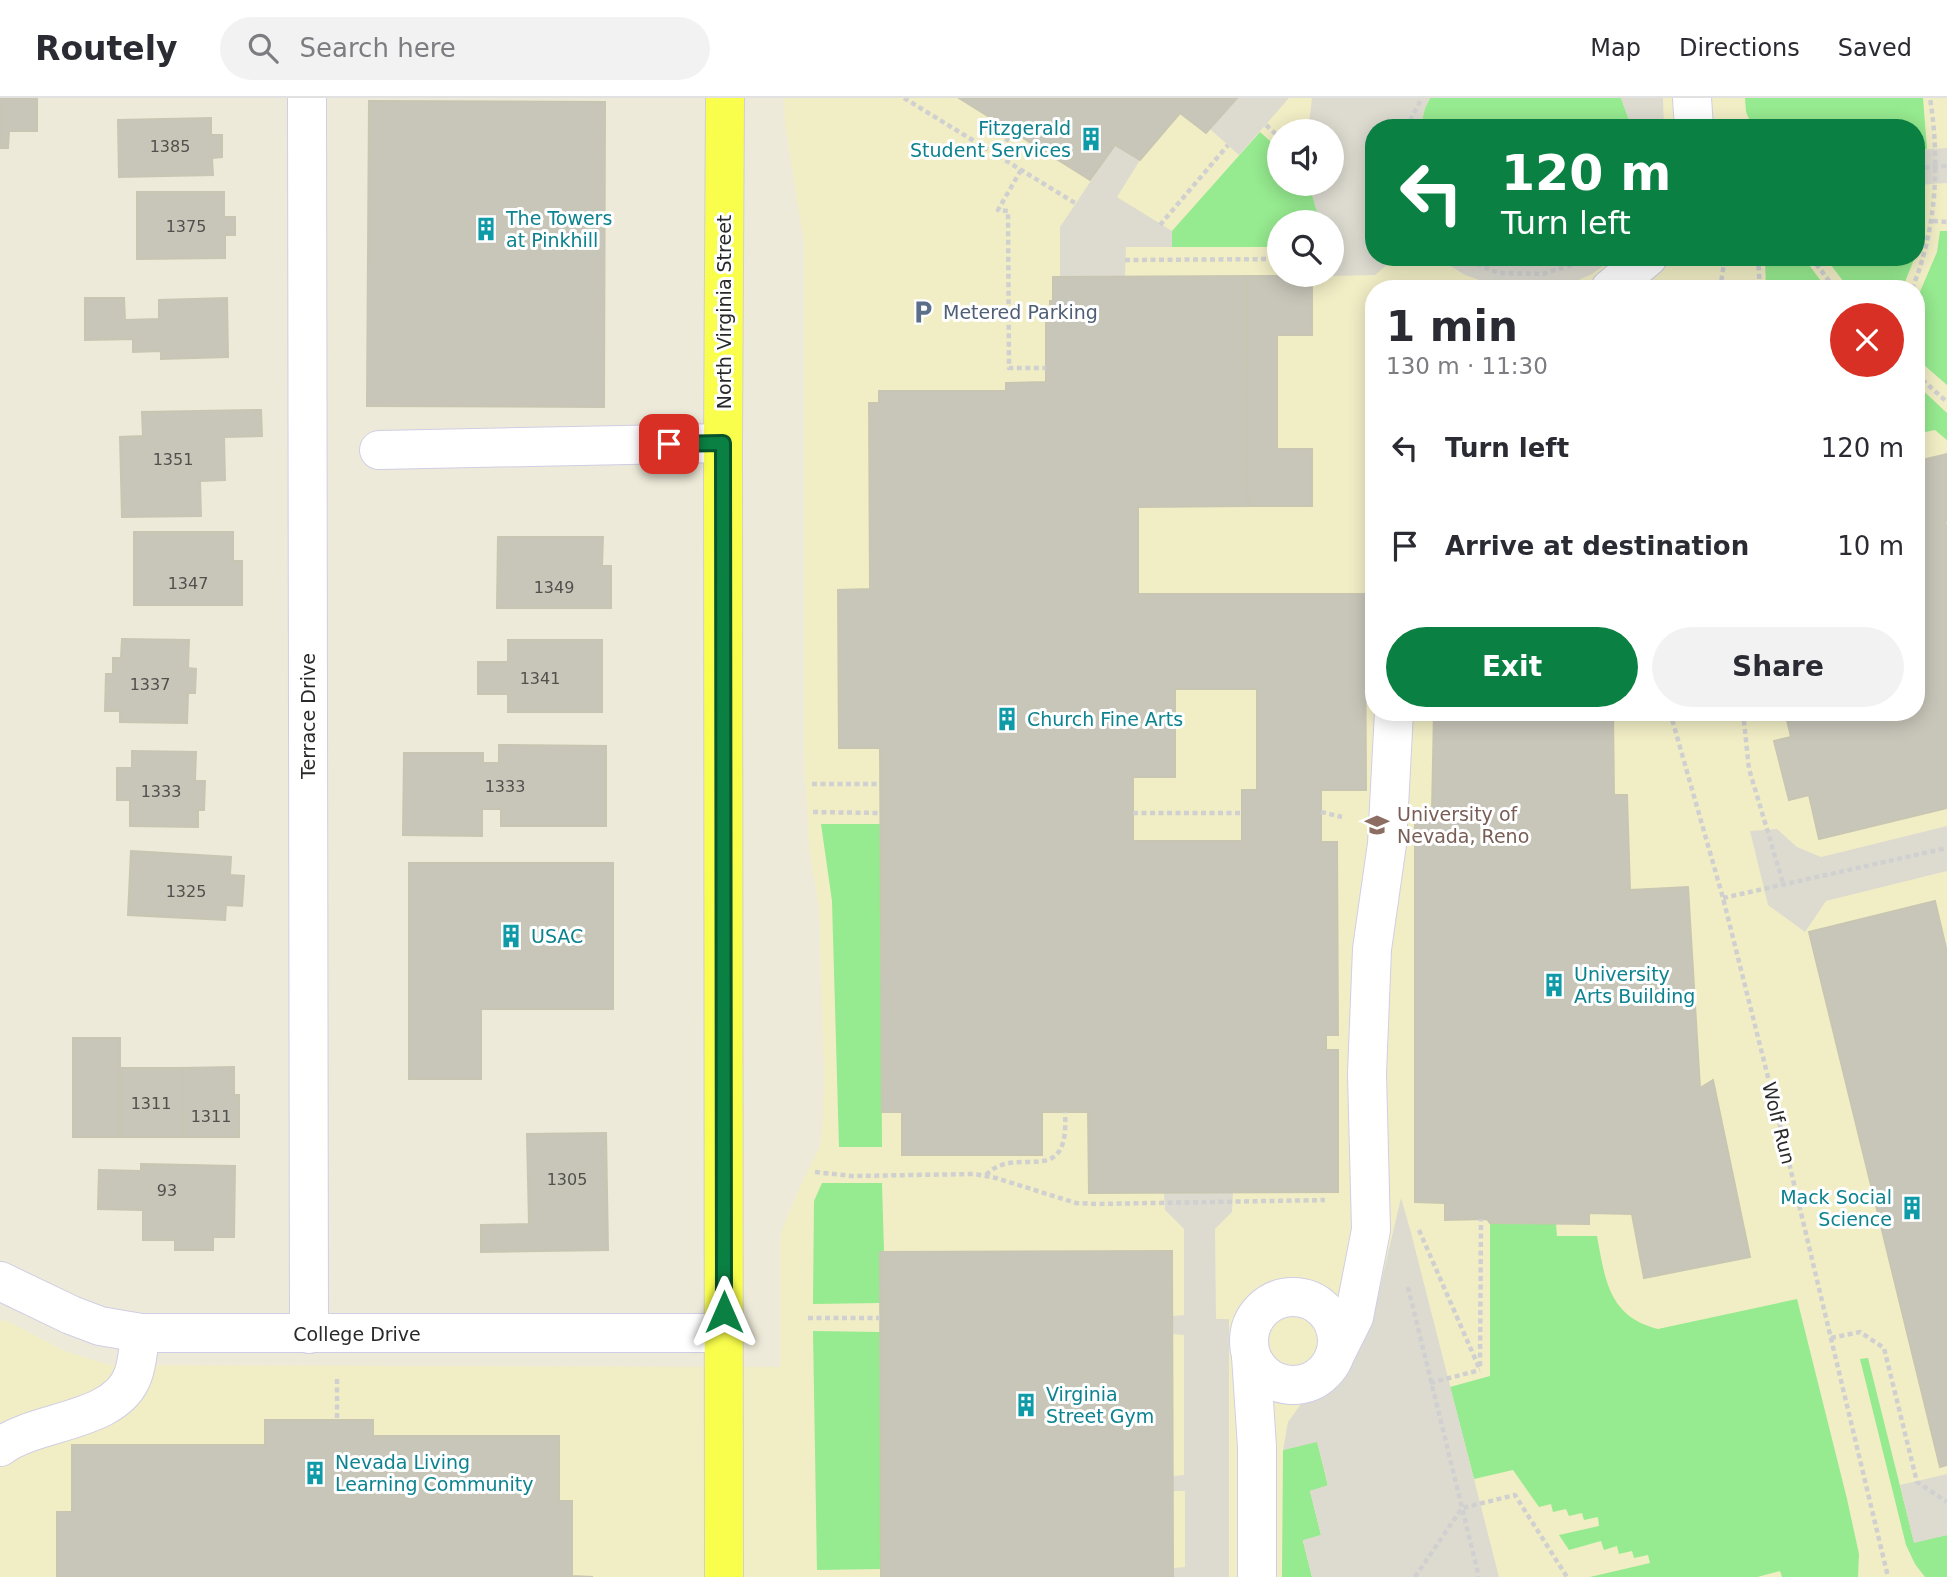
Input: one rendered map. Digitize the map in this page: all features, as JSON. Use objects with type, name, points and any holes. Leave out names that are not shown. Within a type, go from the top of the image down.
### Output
[{"type":"main road","name":"North Virginia Street","points":[[724,1577],[723,443],[726,98]]},
{"type":"street","name":"Terrace Drive","points":[[307,98],[309,1334]]},
{"type":"street","points":[[1692,98],[1693,119]]},
{"type":"street","points":[[1621,280],[1637,266]]},
{"type":"street","points":[[379,450],[723,443]]},
{"type":"street","points":[[1257,1447],[1279,1411],[1323,1369],[1354,1317],[1371,1230],[1367,1074],[1372,949],[1387,844],[1394,721]]},
{"type":"street","name":"College Drive","points":[[0,1281],[100,1326],[141,1332],[724,1333]]},
{"type":"street","points":[[1251,1356],[1270,1379],[1284,1384],[1299,1384],[1323,1369],[1336,1345],[1336,1332],[1323,1308],[1298,1297],[1283,1297],[1269,1303],[1258,1313],[1251,1327],[1249,1341],[1257,1447],[1257,1577]]},
{"type":"street","points":[[0,1447],[34,1431],[104,1407],[122,1394],[134,1375],[141,1332]]},
{"type":"path","points":[[904,98],[1075,203]]},
{"type":"path","points":[[1411,119],[1422,98]]},
{"type":"path","points":[[1925,247],[1933,221],[1935,168],[1930,98]]},
{"type":"path","points":[[997,156],[1012,132]]},
{"type":"path","points":[[1160,225],[1228,145]]},
{"type":"path","points":[[1925,168],[1947,166]]},
{"type":"path","points":[[1021,170],[998,210],[1008,211],[1009,368],[1046,368]]},
{"type":"path","points":[[1933,221],[1947,222]]},
{"type":"path","points":[[1125,260],[1267,259]]},
{"type":"path","points":[[1483,266],[1498,272],[1543,274],[1569,266]]},
{"type":"path","points":[[1925,382],[1947,402]]},
{"type":"path","name":"Wolf Run","points":[[1673,721],[1723,898],[1888,1577]]},
{"type":"path","points":[[1744,721],[1749,769],[1783,883]]},
{"type":"path","points":[[812,784],[880,784]]},
{"type":"path","points":[[813,812],[880,813]]},
{"type":"path","points":[[1133,813],[1242,813]]},
{"type":"path","points":[[1723,898],[1947,848]]},
{"type":"path","points":[[985,1176],[992,1168],[1005,1164],[1039,1162],[1053,1158],[1061,1149],[1066,1135],[1065,1112]]},
{"type":"path","points":[[815,1172],[852,1176],[985,1176],[1076,1203],[1233,1200]]},
{"type":"path","points":[[1480,1370],[1481,1219]]},
{"type":"path","points":[[1410,1230],[1419,1230],[1480,1370]]},
{"type":"path","points":[[1404,1274],[1479,1577]]},
{"type":"path","points":[[808,1318],[880,1318]]},
{"type":"path","points":[[1831,1338],[1860,1332],[1884,1348],[1917,1482],[1947,1502]]},
{"type":"path","points":[[1430,1383],[1480,1370]]},
{"type":"path","points":[[337,1378],[337,1420]]},
{"type":"path","points":[[1415,1577],[1462,1508],[1515,1495],[1567,1577]]},
{"type":"shaded area","name":"University of Nevada, Reno","points":[[784,98],[1947,98],[1947,1577],[0,1577],[0,1324],[3,1319],[67,1352],[110,1365],[780,1367],[782,1230],[820,1146],[823,1120],[819,907],[809,847],[804,750],[804,243],[785,124]]},
{"type":"shaded area","points":[[1237,98],[1289,98],[1271,119],[1267,119],[1267,123],[1239,155],[1210,129]]},
{"type":"shaded area","points":[[1312,98],[1430,98],[1422,119],[1365,119],[1365,266],[1386,266],[1375,275],[1344,276],[1344,210],[1317,210],[1312,196],[1344,196],[1344,119],[1309,119]]},
{"type":"shaded area","points":[[1621,98],[1663,98],[1664,119],[1629,119]]},
{"type":"shaded area","points":[[1115,145],[1140,160],[1117,197],[1172,231],[1172,247],[1126,247],[1125,277],[1060,277],[1060,227]]},
{"type":"shaded area","points":[[1947,148],[1947,183],[1925,184],[1925,149]]},
{"type":"shaded area","points":[[1450,266],[1603,266],[1579,280],[1479,280]]},
{"type":"shaded area","points":[[1947,826],[1947,871],[1826,901],[1805,932],[1768,905],[1750,831],[1777,829],[1797,847],[1821,857]]},
{"type":"shaded area","points":[[1164,1193],[1233,1193],[1232,1212],[1215,1229],[1216,1319],[1229,1319],[1229,1577],[1173,1577],[1173,1568],[1185,1567],[1185,1491],[1173,1491],[1173,1476],[1184,1475],[1184,1335],[1172,1334],[1172,1316],[1184,1315],[1184,1229],[1165,1210]]},
{"type":"shaded area","points":[[1401,1198],[1499,1577],[1312,1577],[1303,1540],[1321,1535],[1310,1491],[1328,1485],[1317,1442],[1283,1450],[1288,1422],[1306,1397],[1358,1352],[1373,1317]]},
{"type":"shaded area","points":[[1947,1474],[1947,1535],[1914,1543],[1900,1485]]},
{"type":"green space","points":[[1430,98],[1621,98],[1629,119],[1422,119]]},
{"type":"green space","points":[[1745,98],[1923,98],[1925,119],[1749,119]]},
{"type":"green space","points":[[1260,132],[1267,138],[1267,196],[1312,196],[1317,210],[1267,210],[1267,247],[1172,247],[1172,231]]},
{"type":"green space","points":[[1940,231],[1947,231],[1947,385],[1925,366],[1925,280],[1937,252]]},
{"type":"green space","points":[[1765,266],[1810,266],[1820,280],[1766,280]]},
{"type":"green space","points":[[1832,266],[1911,266],[1906,280],[1842,280]]},
{"type":"green space","points":[[1925,392],[1947,413],[1947,440],[1935,430],[1925,432]]},
{"type":"green space","points":[[821,824],[880,824],[882,1147],[839,1147],[832,901]]},
{"type":"green space","points":[[822,1183],[882,1183],[884,1252],[880,1253],[880,1303],[813,1304],[814,1201]]},
{"type":"green space","points":[[1490,1223],[1556,1224],[1557,1236],[1597,1236],[1607,1282],[1619,1306],[1629,1316],[1658,1329],[1797,1299],[1847,1499],[1859,1554],[1858,1577],[1782,1577],[1780,1571],[1757,1577],[1590,1577],[1650,1563],[1648,1555],[1634,1558],[1632,1551],[1619,1554],[1617,1546],[1604,1550],[1601,1541],[1569,1550],[1559,1535],[1599,1526],[1598,1517],[1584,1520],[1582,1513],[1569,1516],[1566,1509],[1553,1512],[1551,1504],[1539,1507],[1513,1470],[1474,1479],[1450,1387],[1490,1376]]},
{"type":"green space","points":[[813,1331],[880,1332],[881,1569],[817,1570]]},
{"type":"green space","points":[[1868,1358],[1914,1542],[1947,1535],[1947,1577],[1925,1577],[1906,1545],[1860,1359]]},
{"type":"green space","points":[[1317,1441],[1328,1486],[1310,1491],[1321,1535],[1303,1541],[1312,1577],[1282,1577],[1283,1450]]},
{"type":"building","points":[[0,98],[37,98],[37,131],[9,131],[8,148],[0,148]]},
{"type":"building","name":"Fitzgerald Student Services","points":[[959,98],[1237,98],[1206,133],[1180,113],[1140,160],[1115,145],[1090,180]]},
{"type":"building","name":"The Towers at Pinkhill","points":[[369,101],[605,102],[604,407],[367,406]]},
{"type":"building","points":[[211,118],[211,135],[222,135],[222,157],[212,158],[213,175],[119,177],[118,120]]},
{"type":"building","points":[[137,192],[224,192],[224,217],[235,217],[235,235],[225,235],[225,258],[137,259]]},
{"type":"building","name":"Church Fine Arts","points":[[1247,276],[1248,506],[1138,507],[1138,594],[1365,594],[1366,790],[1321,790],[1321,842],[1337,842],[1338,1035],[1326,1035],[1326,1050],[1338,1050],[1338,1192],[1089,1193],[1088,1112],[1042,1112],[1042,1155],[902,1155],[902,1112],[882,1112],[880,748],[839,748],[838,590],[870,589],[869,403],[879,403],[879,391],[1006,391],[1006,383],[1046,382],[1046,322],[1050,322],[1050,301],[1053,301],[1053,277]],"holes":[[[1175,689],[1257,689],[1257,790],[1242,790],[1242,841],[1133,841],[1133,777],[1175,777]]]},
{"type":"building","points":[[1247,276],[1267,276],[1267,287],[1312,287],[1312,335],[1277,335],[1277,449],[1312,449],[1312,506],[1248,506]]},
{"type":"building","points":[[85,298],[124,298],[125,320],[159,319],[159,300],[227,298],[228,357],[161,359],[161,351],[133,352],[133,339],[85,340]]},
{"type":"building","points":[[261,410],[262,436],[224,437],[225,480],[200,481],[201,516],[122,517],[120,437],[143,436],[142,412]]},
{"type":"building","points":[[1947,454],[1947,808],[1819,839],[1809,795],[1789,800],[1774,741],[1791,737],[1787,721],[1925,721],[1925,459]]},
{"type":"building","points":[[134,532],[233,532],[233,561],[242,561],[242,605],[134,605]]},
{"type":"building","points":[[498,537],[603,537],[602,566],[611,566],[611,608],[497,608]]},
{"type":"building","points":[[122,639],[189,640],[188,668],[196,669],[195,693],[188,693],[187,723],[120,722],[120,711],[105,711],[106,674],[113,674],[113,658],[121,658]]},
{"type":"building","points":[[508,640],[602,640],[602,712],[508,712],[508,694],[478,694],[478,662],[508,662]]},
{"type":"building","name":"University Arts Building","points":[[1434,721],[1613,721],[1614,795],[1627,795],[1630,890],[1688,887],[1700,1088],[1713,1080],[1750,1257],[1644,1278],[1632,1214],[1589,1213],[1589,1224],[1490,1223],[1487,1219],[1445,1220],[1445,1203],[1415,1202],[1415,810],[1432,810]]},
{"type":"building","points":[[499,745],[606,746],[606,826],[501,826],[501,809],[482,809],[482,836],[403,835],[404,753],[483,753],[483,763],[499,763]]},
{"type":"building","points":[[132,751],[196,752],[195,781],[205,781],[204,810],[198,810],[198,827],[130,826],[130,800],[117,800],[117,768],[132,768]]},
{"type":"building","points":[[131,851],[231,857],[230,875],[244,876],[242,906],[226,905],[225,920],[128,915]]},
{"type":"building","name":"USAC","points":[[409,863],[613,863],[613,1009],[481,1009],[481,1079],[409,1079]]},
{"type":"building","name":"Mack Social Science","points":[[1935,901],[1947,952],[1947,1465],[1940,1467],[1809,932]]},
{"type":"building","points":[[73,1038],[120,1038],[120,1137],[73,1137]]},
{"type":"building","points":[[234,1067],[234,1095],[239,1095],[239,1137],[183,1137],[182,1068]]},
{"type":"building","points":[[120,1068],[182,1068],[183,1137],[120,1137]]},
{"type":"building","points":[[606,1133],[608,1250],[481,1252],[481,1225],[529,1224],[527,1134]]},
{"type":"building","points":[[141,1164],[235,1166],[234,1237],[213,1237],[213,1250],[175,1250],[175,1240],[143,1240],[143,1210],[98,1209],[99,1170],[141,1171]]},
{"type":"building","name":"Virginia Street Gym","points":[[1172,1251],[1173,1577],[881,1577],[880,1252]]},
{"type":"building","name":"Nevada Living Learning Community","points":[[265,1420],[373,1420],[373,1436],[559,1436],[559,1501],[572,1501],[572,1576],[593,1577],[57,1577],[57,1512],[72,1512],[72,1445],[265,1445]]},
{"type":"place","name":"Fitzgerald Student Services","points":[[1091,139]]},
{"type":"place","name":"The Towers at Pinkhill","points":[[486,229]]},
{"type":"place","name":"Metered Parking","points":[[923,312]]},
{"type":"place","name":"Church Fine Arts","points":[[1007,719]]},
{"type":"place","name":"University of Nevada, Reno","points":[[1377,825]]},
{"type":"place","name":"USAC","points":[[511,936]]},
{"type":"place","name":"University Arts Building","points":[[1554,985]]},
{"type":"place","name":"Mack Social Science","points":[[1912,1208]]},
{"type":"place","name":"Virginia Street Gym","points":[[1026,1405]]},
{"type":"place","name":"Nevada Living Learning Community","points":[[315,1473]]},
{"type":"route","points":[[669,444],[723,443],[724,1312]]}]
